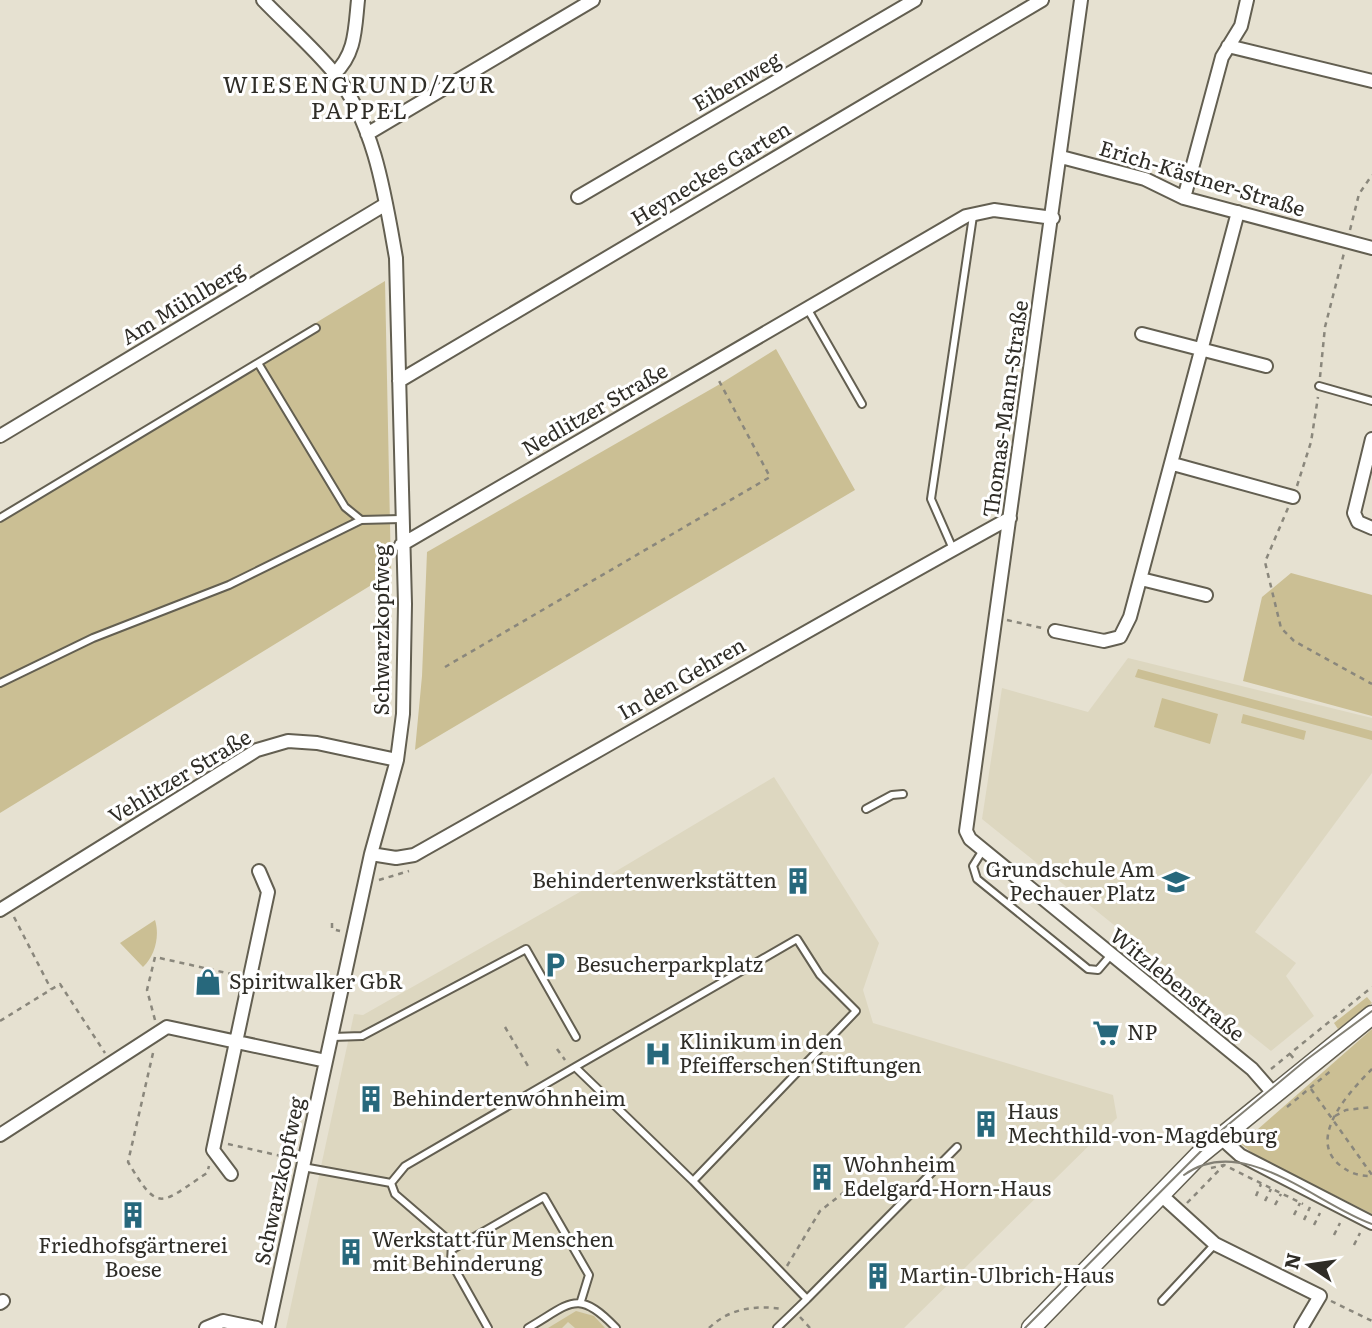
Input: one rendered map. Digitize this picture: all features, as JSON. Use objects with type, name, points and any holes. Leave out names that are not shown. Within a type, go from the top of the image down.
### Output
[{"type":"main road","points":[[1031,1328],[1160,1194],[1220,1137],[1372,1015]]},
{"type":"street","name":"Schwarzkopfweg","points":[[263,0],[334,74],[352,101],[367,134],[386,204],[396,258],[405,675],[397,760],[371,854],[268,1328]]},
{"type":"street","points":[[334,74],[344,65],[353,46],[358,0]]},
{"type":"street","points":[[367,134],[593,0]]},
{"type":"street","name":"Eibenweg","points":[[578,197],[915,0]]},
{"type":"street","name":"Heyneckes Garten","points":[[398,382],[1042,0]]},
{"type":"street","name":"Thomas-Mann-Straße","points":[[966,823],[1082,0]]},
{"type":"street","points":[[1184,198],[1222,57],[1241,26],[1247,0]]},
{"type":"street","points":[[1228,46],[1372,81]]},
{"type":"street","name":"Erich-Kästner-Straße","points":[[1061,157],[1145,179],[1184,198],[1372,248]]},
{"type":"street","name":"Am Mühlberg","points":[[0,436],[386,204]]},
{"type":"street","name":"Nedlitzer Straße","points":[[401,545],[973,214],[994,210],[1053,218]]},
{"type":"street","points":[[1055,631],[1104,642],[1120,637],[1130,617],[1238,212]]},
{"type":"street","points":[[1142,334],[1266,366]]},
{"type":"street","points":[[1372,439],[1354,513],[1358,522],[1372,528]]},
{"type":"street","points":[[1172,464],[1293,497]]},
{"type":"street","name":"In den Gehren","points":[[371,854],[396,858],[414,855],[571,767],[795,635],[1010,518]]},
{"type":"street","points":[[1141,579],[1206,595]]},
{"type":"street","name":"Vehlitzer Straße","points":[[4,907],[257,750],[288,741],[307,742],[397,760]]},
{"type":"street","name":"Witzlebenstraße","points":[[966,823],[970,839],[1261,1077],[1273,1093]]},
{"type":"street","points":[[231,1174],[214,1145],[268,892],[258,871]]},
{"type":"street","points":[[0,1135],[158,1031],[177,1027],[326,1061]]},
{"type":"street","points":[[1220,1137],[1240,1154],[1372,1223]]},
{"type":"street","points":[[1160,1194],[1215,1244],[1320,1296],[1301,1328]]},
{"type":"street","points":[[206,1328],[223,1321],[257,1328]]},
{"type":"lane","points":[[953,549],[931,499],[973,214]]},
{"type":"lane","points":[[807,308],[862,404]]},
{"type":"lane","points":[[0,518],[316,328]]},
{"type":"lane","points":[[258,363],[345,507],[361,520]]},
{"type":"lane","points":[[1319,386],[1372,401]]},
{"type":"lane","points":[[0,683],[93,638],[229,585],[361,520],[401,519]]},
{"type":"lane","points":[[866,809],[892,795],[903,794]]},
{"type":"lane","points":[[983,849],[974,866],[977,879],[1089,970],[1098,970],[1110,956]]},
{"type":"lane","points":[[391,1183],[405,1167],[797,939],[820,975],[856,1011],[692,1181]]},
{"type":"lane","points":[[332,1037],[362,1037],[526,949],[576,1037]]},
{"type":"lane","points":[[575,1068],[692,1181],[807,1299]]},
{"type":"lane","points":[[777,1328],[957,1147]]},
{"type":"lane","points":[[304,1164],[391,1183]]},
{"type":"lane","points":[[391,1183],[395,1194],[452,1242],[451,1262],[488,1328]]},
{"type":"lane","points":[[453,1249],[544,1197],[589,1275],[581,1301]]},
{"type":"lane","points":[[1162,1301],[1215,1244]]},
{"type":"lane","points":[[528,1328],[581,1301],[594,1307],[616,1328]]},
{"type":"path","points":[[1372,174],[1359,194],[1325,327],[1311,442],[1293,497],[1265,562],[1281,628],[1294,641],[1372,684]]},
{"type":"path","points":[[445,667],[770,477],[710,364]]},
{"type":"path","points":[[995,617],[1055,631]]},
{"type":"path","points":[[4,907],[51,989]]},
{"type":"path","points":[[332,923],[332,929],[342,932]]},
{"type":"path","points":[[250,978],[155,957],[147,990],[158,1031],[128,1162],[148,1194],[159,1199],[170,1198],[207,1173],[214,1145],[304,1164]]},
{"type":"path","points":[[0,1021],[60,984],[110,1062]]},
{"type":"path","points":[[1261,1077],[1372,987]]},
{"type":"path","points":[[505,1027],[528,1066]]},
{"type":"path","points":[[557,1049],[575,1068]]},
{"type":"path","points":[[1372,1069],[1332,1118],[1327,1144],[1331,1157],[1350,1172],[1372,1176]]},
{"type":"path","points":[[1308,1078],[1310,1088],[1372,1176]]},
{"type":"path","points":[[1332,1118],[1346,1110],[1372,1107]]},
{"type":"path","points":[[1189,1201],[1224,1165]]},
{"type":"path","points":[[1206,1169],[1224,1165],[1371,1237]]},
{"type":"path","points":[[782,1274],[820,1211],[852,1186],[855,1179]]},
{"type":"path","points":[[1256,1196],[1261,1184]]},
{"type":"path","points":[[1265,1200],[1271,1189]]},
{"type":"path","points":[[1275,1205],[1281,1194]]},
{"type":"path","points":[[1294,1215],[1300,1203]]},
{"type":"path","points":[[1304,1220],[1311,1207]]},
{"type":"path","points":[[1314,1225],[1321,1213]]},
{"type":"path","points":[[1334,1235],[1340,1223]]},
{"type":"path","points":[[1353,1245],[1360,1233]]},
{"type":"path","points":[[1320,1296],[1372,1321]]},
{"type":"path","points":[[709,1328],[720,1318],[746,1309],[761,1307],[794,1311]]},
{"type":"shaded area","points":[[385,281],[391,573],[0,813],[0,514]]},
{"type":"shaded area","points":[[776,349],[855,490],[415,750],[422,676],[427,552]]},
{"type":"shaded area","points":[[1291,573],[1372,595],[1372,716],[1243,681],[1262,597]]},
{"type":"shaded area","name":"Grundschule Am Pechauer Platz","points":[[1128,658],[1372,718],[1372,773],[1255,932],[1296,963],[1286,976],[1314,1016],[1271,1051],[982,819],[1002,688],[1088,712]]},
{"type":"shaded area","points":[[1138,669],[1372,731],[1372,740],[1135,677]]},
{"type":"shaded area","points":[[1162,698],[1218,714],[1210,744],[1154,727]]},
{"type":"shaded area","points":[[1243,714],[1306,731],[1304,740],[1241,723]]},
{"type":"shaded area","name":"Klinikum in den Pfeifferschen Stiftungen","points":[[774,777],[879,943],[863,990],[873,1023],[1113,1095],[1117,1118],[904,1328],[286,1328],[354,1014],[363,1015],[608,876]]},
{"type":"shaded area","points":[[155,920],[155,945],[151,957],[143,967],[120,943]]},
{"type":"shaded area","points":[[1367,997],[1372,1003],[1338,1029],[1334,1023]]},
{"type":"shaded area","points":[[1372,1029],[1372,1214],[1256,1156],[1241,1144]]},
{"type":"shaded area","points":[[576,1311],[594,1316],[605,1328],[575,1328],[568,1322],[562,1328],[548,1328]]},
{"type":"tram line","points":[[1025,1328],[1223,1129],[1306,1060],[1372,1011]]},
{"type":"tram line","points":[[1184,1175],[1207,1164],[1230,1162],[1255,1166],[1372,1224]]},
{"type":"place","name":"Behindertenwerkstätten","points":[[798,881]]},
{"type":"place","name":"Grundschule Am Pechauer Platz","points":[[1176,882]]},
{"type":"place","name":"Besucherparkplatz","points":[[555,965]]},
{"type":"place","name":"Spiritwalker GbR","points":[[208,982]]},
{"type":"place","name":"NP","points":[[1106,1033]]},
{"type":"place","name":"Klinikum in den Pfeifferschen Stiftungen","points":[[658,1054]]},
{"type":"place","name":"Behindertenwohnheim","points":[[371,1099]]},
{"type":"place","name":"Haus Mechthild-von-Magdeburg","points":[[986,1124]]},
{"type":"place","name":"Wohnheim Edelgard-Horn-Haus","points":[[822,1177]]},
{"type":"place","name":"Friedhofsgärtnerei Boese","points":[[133,1215]]},
{"type":"place","name":"Werkstatt für Menschen mit Behinderung","points":[[351,1252]]},
{"type":"place","name":"Martin-Ulbrich-Haus","points":[[878,1276]]},
{"type":"district","name":"WIESENGRUND/ZUR PAPPEL","points":[[360,98]]}]
